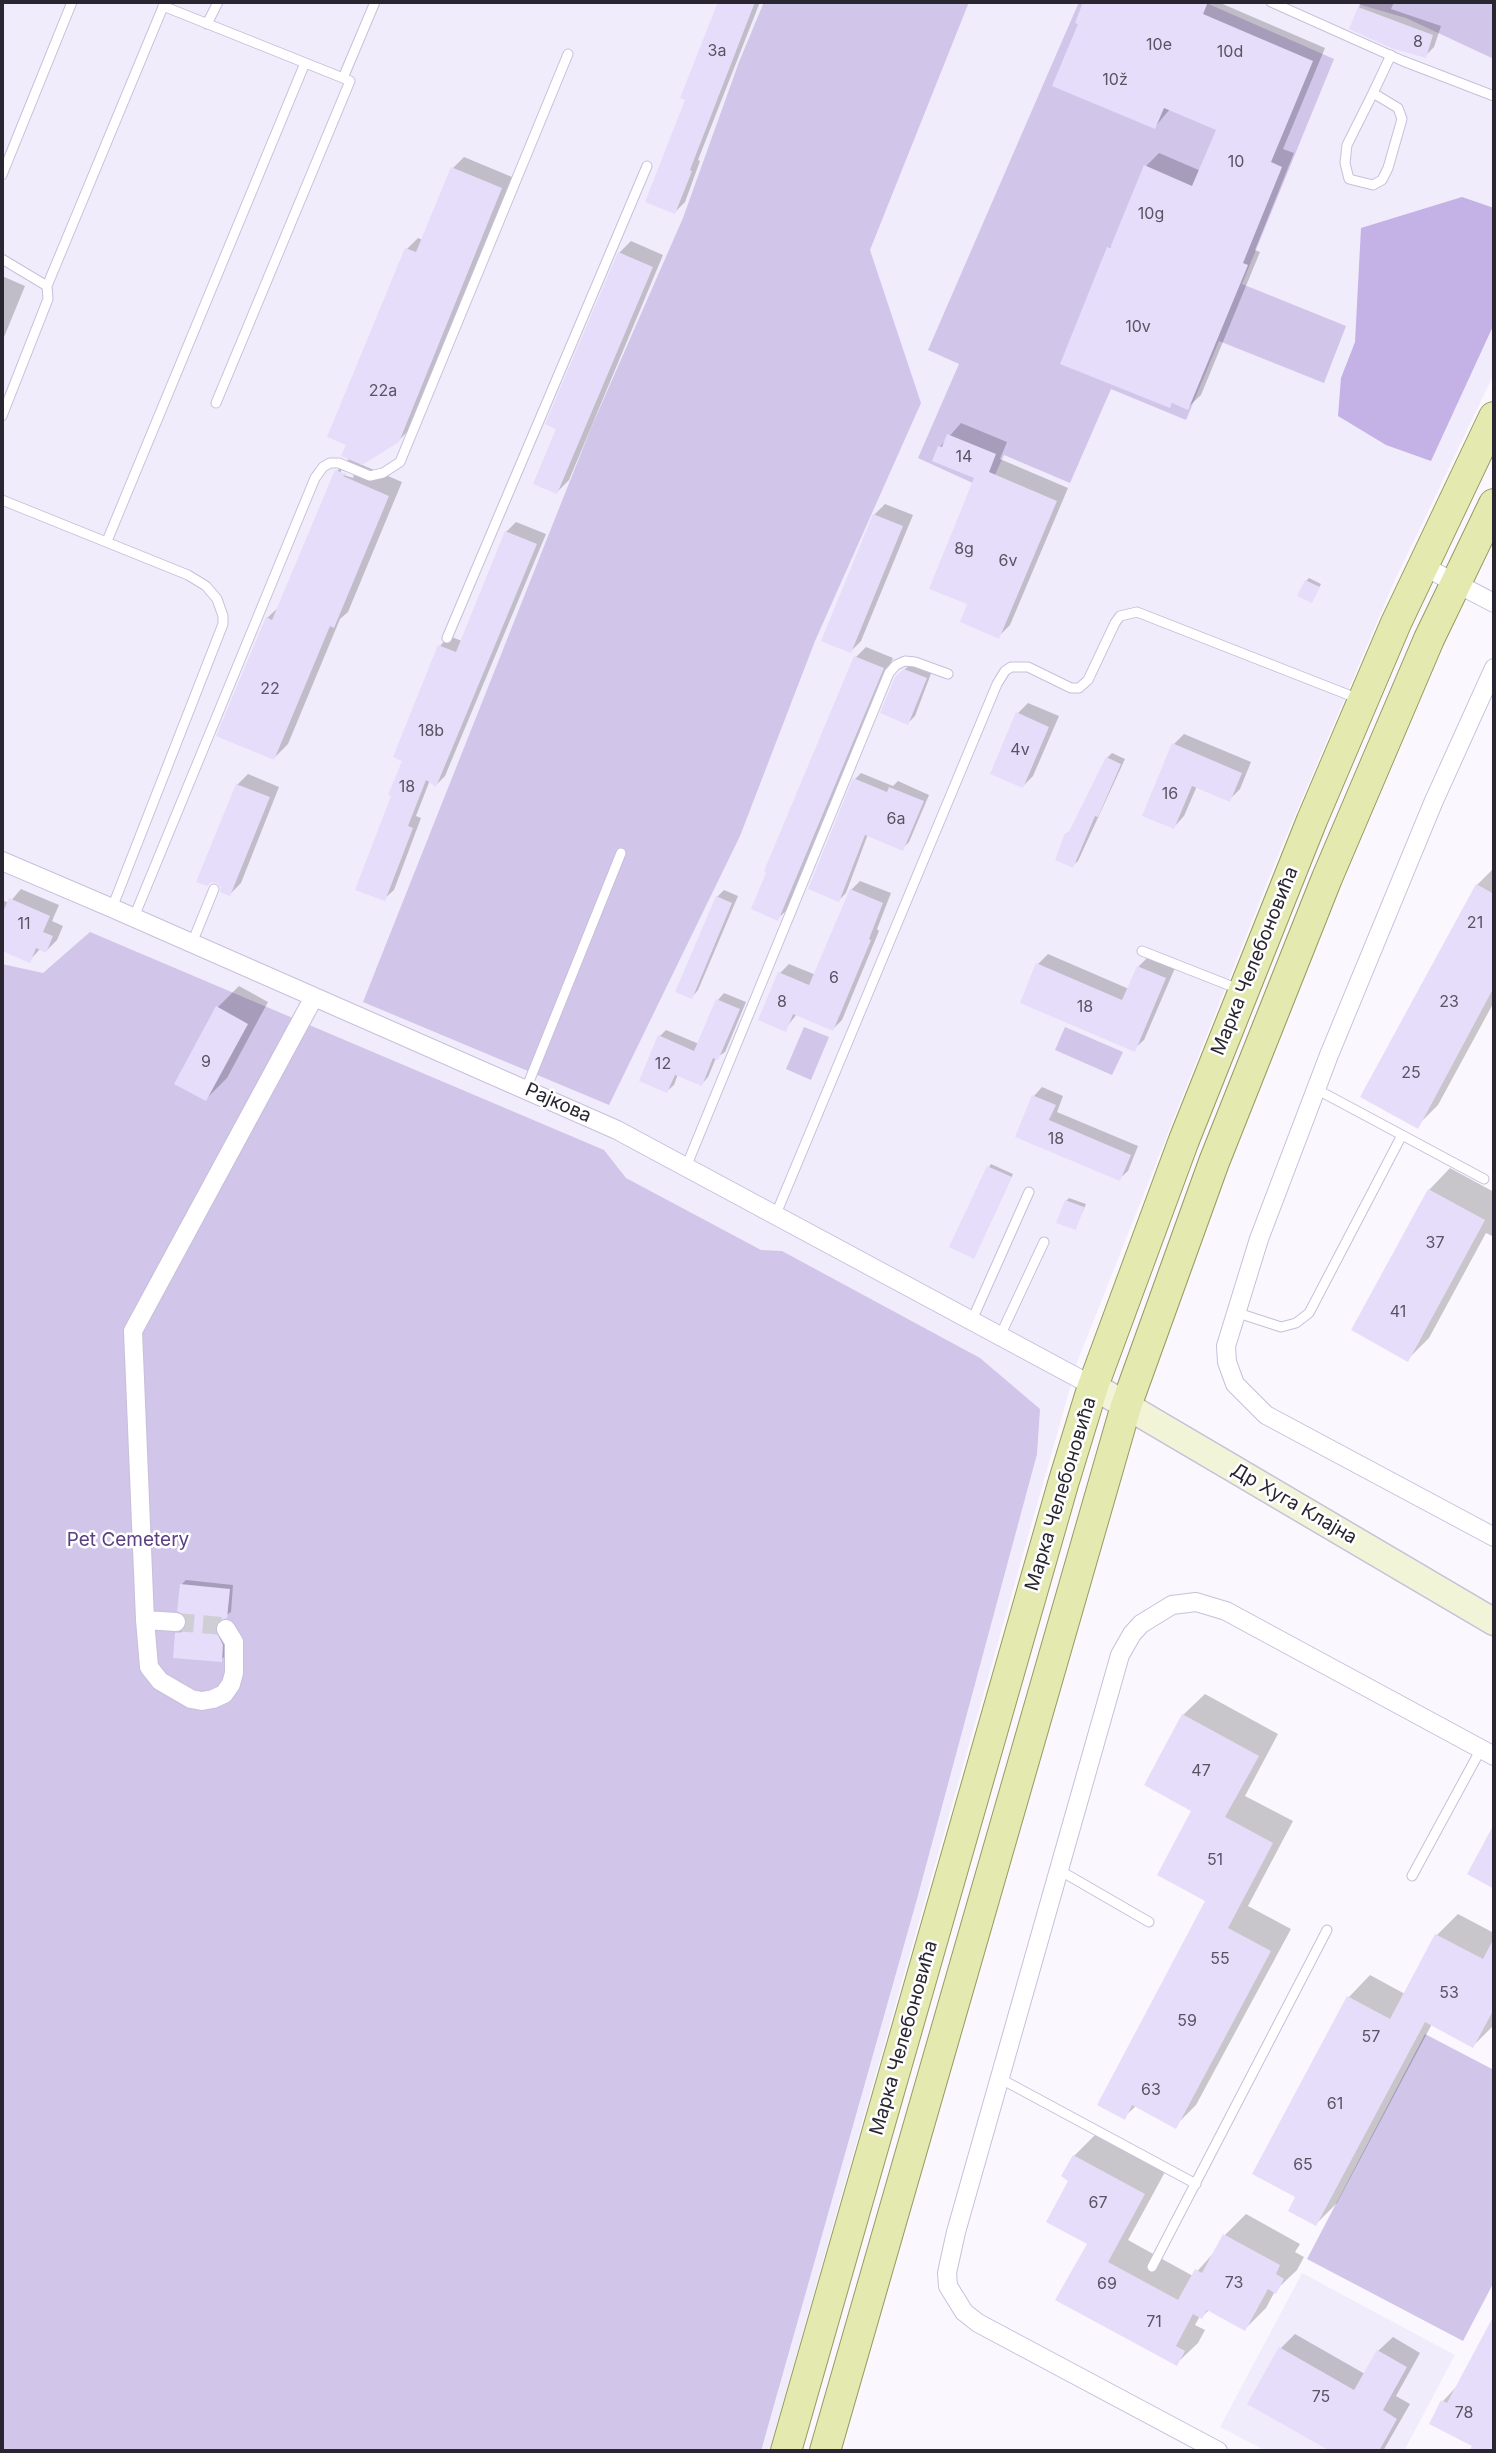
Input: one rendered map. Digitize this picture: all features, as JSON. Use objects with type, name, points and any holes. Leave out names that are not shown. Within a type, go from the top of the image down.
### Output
[{"type":"main road","name":"Марка Челебоновића","points":[[786,2451],[1055,1510],[1093,1386],[1184,1140],[1363,700],[1494,417]]},
{"type":"main road","name":"Марка Челебоновића","points":[[825,2451],[1126,1406],[1214,1162],[1322,891],[1456,583],[1494,504]]},
{"type":"main road","name":"Др Хуга Клајна","points":[[1093,1386],[1494,1622]]},
{"type":"street","points":[[1423,566],[1494,603]]},
{"type":"street","points":[[1494,668],[1433,803],[1316,1089],[1259,1240],[1226,1346],[1227,1362],[1235,1384],[1266,1415],[1494,1537]]},
{"type":"street","name":"Рајкова","points":[[2,861],[617,1130],[1093,1386]]},
{"type":"street","points":[[226,1629],[234,1642],[234,1673],[224,1694],[202,1701],[191,1699],[154,1675],[149,1667],[133,1331],[314,997]]},
{"type":"street","points":[[1218,2451],[978,2323],[964,2312],[948,2286],[950,2253],[1120,1655],[1141,1623],[1172,1605],[1196,1602],[1226,1612],[1488,1752]]},
{"type":"street","points":[[145,1620],[176,1622]]},
{"type":"lane","points":[[2,175],[72,2]]},
{"type":"lane","points":[[207,24],[218,2]]},
{"type":"lane","points":[[343,78],[374,2]]},
{"type":"lane","points":[[1271,2],[1391,55],[1494,96]]},
{"type":"lane","points":[[2,416],[48,299],[47,286],[164,4],[350,81],[216,403]]},
{"type":"lane","points":[[134,917],[315,478],[323,467],[330,463],[339,463],[370,476],[396,467],[400,462],[568,54]]},
{"type":"lane","points":[[1373,93],[1398,107],[1402,119],[1388,168],[1382,180],[1373,185],[1349,179],[1345,163],[1347,145],[1391,55]]},
{"type":"lane","points":[[107,541],[305,63]]},
{"type":"lane","points":[[447,638],[647,166]]},
{"type":"lane","points":[[2,259],[47,286]]},
{"type":"lane","points":[[2,500],[188,575],[206,586],[217,599],[223,624],[112,908]]},
{"type":"lane","points":[[776,1214],[1005,671],[1012,667],[1028,667],[1071,688],[1079,688],[1088,680],[1121,616],[1137,612],[1363,700]]},
{"type":"lane","points":[[686,1167],[889,673],[896,665],[905,661],[948,674]]},
{"type":"lane","points":[[526,1089],[621,853]]},
{"type":"lane","points":[[192,943],[214,889]]},
{"type":"lane","points":[[1142,951],[1243,991]]},
{"type":"lane","points":[[1316,1089],[1484,1179]]},
{"type":"lane","points":[[1235,1312],[1281,1326],[1296,1323],[1309,1313],[1402,1135]]},
{"type":"lane","points":[[972,1320],[1029,1192]]},
{"type":"lane","points":[[1000,1336],[1044,1242]]},
{"type":"lane","points":[[1412,1876],[1488,1752]]},
{"type":"lane","points":[[1059,1870],[1149,1922]]},
{"type":"lane","points":[[1152,2267],[1328,1930]]},
{"type":"lane","points":[[1001,2079],[1196,2183]]},
{"type":"shaded area","points":[[2,2],[1494,2],[1494,374],[1394,582],[1277,858],[1078,1360],[769,2451],[2,2451]]},
{"type":"shaded area","points":[[1462,197],[1494,208],[1494,324],[1431,461],[1386,445],[1338,416],[1341,378],[1355,342],[1361,228]]},
{"type":"shaded area","points":[[1302,2273],[1455,2355],[1404,2451],[1266,2451],[1220,2427]]},
{"type":"green space","points":[[764,2],[969,2],[870,250],[921,403],[815,641],[740,836],[609,1105],[363,1002],[591,428],[683,218],[739,62]]},
{"type":"green space","points":[[1079,2],[1204,2],[1334,59],[1242,284],[1346,326],[1324,383],[1219,341],[1186,420],[1111,389],[1070,483],[1004,455],[988,490],[918,458],[959,364],[928,350]]},
{"type":"green space","points":[[1351,2],[1494,2],[1494,59],[1406,18]]},
{"type":"green space","name":"Pet Cemetery","points":[[90,932],[604,1150],[626,1178],[761,1250],[782,1251],[980,1358],[1040,1409],[1037,1454],[917,1899],[761,2451],[2,2451],[2,964],[43,973]]},
{"type":"green space","points":[[804,1027],[829,1037],[811,1080],[786,1069]]},
{"type":"green space","points":[[1065,1027],[1123,1052],[1112,1075],[1055,1050]]},
{"type":"green space","points":[[1425,2034],[1494,2070],[1494,2282],[1463,2341],[1307,2259]]},
{"type":"building","points":[[718,2],[755,2],[675,214],[645,202],[685,100],[680,98]]},
{"type":"building","points":[[1083,2],[1208,2],[1203,14],[1313,61],[1271,162],[1282,167],[1243,263],[1248,265],[1188,410],[1172,403],[1170,408],[1060,364],[1107,247],[1110,248],[1144,165],[1192,186],[1216,130],[1164,108],[1155,129],[1052,86],[1078,24],[1075,23]]},
{"type":"building","points":[[1358,7],[1433,35],[1426,58],[1391,48],[1349,29]]},
{"type":"building","points":[[451,167],[502,188],[399,442],[362,465],[341,456],[346,445],[327,437],[405,248],[416,252]]},
{"type":"building","points":[[618,252],[653,267],[557,494],[533,484],[556,429],[545,424]]},
{"type":"building","points":[[947,434],[996,454],[989,472],[1057,501],[999,639],[960,622],[967,604],[929,589],[974,478],[932,461]]},
{"type":"building","points":[[335,470],[389,496],[334,628],[330,626],[274,760],[216,736],[266,617],[272,620]]},
{"type":"building","points":[[873,514],[903,526],[851,653],[821,641]]},
{"type":"building","points":[[505,531],[537,544],[436,787],[426,780],[408,826],[413,828],[385,901],[355,890],[402,761],[393,757],[438,645],[456,652]]},
{"type":"building","points":[[1305,580],[1320,587],[1312,603],[1297,596]]},
{"type":"building","points":[[854,656],[884,668],[778,921],[751,909],[766,873],[764,871]]},
{"type":"building","points":[[904,669],[927,678],[908,725],[880,713],[895,677]]},
{"type":"building","points":[[1016,712],[1049,727],[1023,788],[990,774]]},
{"type":"building","points":[[1172,743],[1242,773],[1230,802],[1192,786],[1174,829],[1142,816]]},
{"type":"building","points":[[1106,757],[1121,764],[1073,868],[1055,860],[1065,833],[1068,834]]},
{"type":"building","points":[[853,778],[887,792],[889,787],[924,801],[903,851],[865,835],[839,902],[808,889]]},
{"type":"building","points":[[236,784],[270,797],[230,896],[220,892],[221,887],[217,883],[212,882],[207,886],[196,882]]},
{"type":"building","points":[[1476,884],[1494,894],[1494,987],[1418,1129],[1360,1097]]},
{"type":"building","points":[[850,889],[883,903],[869,939],[871,940],[833,1031],[793,1014],[786,1032],[758,1020],[778,972],[809,985]]},
{"type":"building","points":[[716,896],[732,903],[692,999],[675,992]]},
{"type":"building","points":[[9,898],[50,916],[43,932],[53,936],[46,953],[36,948],[30,963],[2,951],[2,914]]},
{"type":"building","points":[[1036,963],[1122,1000],[1137,966],[1166,978],[1135,1052],[1020,1003]]},
{"type":"building","points":[[716,999],[740,1009],[718,1060],[713,1058],[702,1086],[675,1075],[667,1093],[639,1081],[658,1035],[694,1051]]},
{"type":"building","points":[[216,1006],[248,1024],[206,1101],[174,1084]]},
{"type":"building","points":[[1032,1095],[1056,1105],[1049,1120],[1131,1155],[1120,1181],[1015,1137]]},
{"type":"building","points":[[987,1166],[1012,1177],[974,1259],[949,1247]]},
{"type":"building","points":[[1428,1189],[1485,1220],[1408,1362],[1351,1330]]},
{"type":"building","points":[[1065,1200],[1084,1207],[1076,1230],[1056,1223]]},
{"type":"building","points":[[180,1584],[230,1589],[227,1618],[220,1620],[215,1629],[223,1645],[222,1662],[173,1658],[175,1633],[182,1632],[187,1623],[186,1616],[177,1611]]},
{"type":"building","points":[[1182,1714],[1259,1756],[1225,1817],[1273,1843],[1228,1928],[1271,1951],[1176,2129],[1132,2105],[1125,2120],[1097,2105],[1205,1901],[1157,1875],[1191,1811],[1144,1785]]},
{"type":"building","points":[[1494,1824],[1494,1889],[1467,1874]]},
{"type":"building","points":[[1435,1934],[1483,1959],[1494,1938],[1494,2009],[1473,2048],[1425,2022],[1316,2226],[1288,2211],[1295,2197],[1252,2174],[1347,1996],[1390,2019]]},
{"type":"building","points":[[1073,2155],[1145,2194],[1108,2262],[1178,2300],[1195,2269],[1202,2273],[1223,2234],[1280,2265],[1276,2274],[1284,2279],[1276,2294],[1268,2289],[1245,2331],[1207,2310],[1202,2319],[1193,2314],[1176,2346],[1185,2351],[1177,2366],[1055,2300],[1087,2244],[1046,2222],[1068,2181],[1061,2176]]},
{"type":"building","points":[[1494,2315],[1494,2451],[1469,2451],[1472,2446],[1429,2424],[1441,2400],[1447,2403]]},
{"type":"building","points":[[1279,2347],[1354,2390],[1377,2350],[1407,2367],[1383,2410],[1397,2419],[1379,2451],[1330,2451],[1247,2404]]},
{"type":"tunnel","points":[[176,1622],[222,1626],[226,1629]]}]
